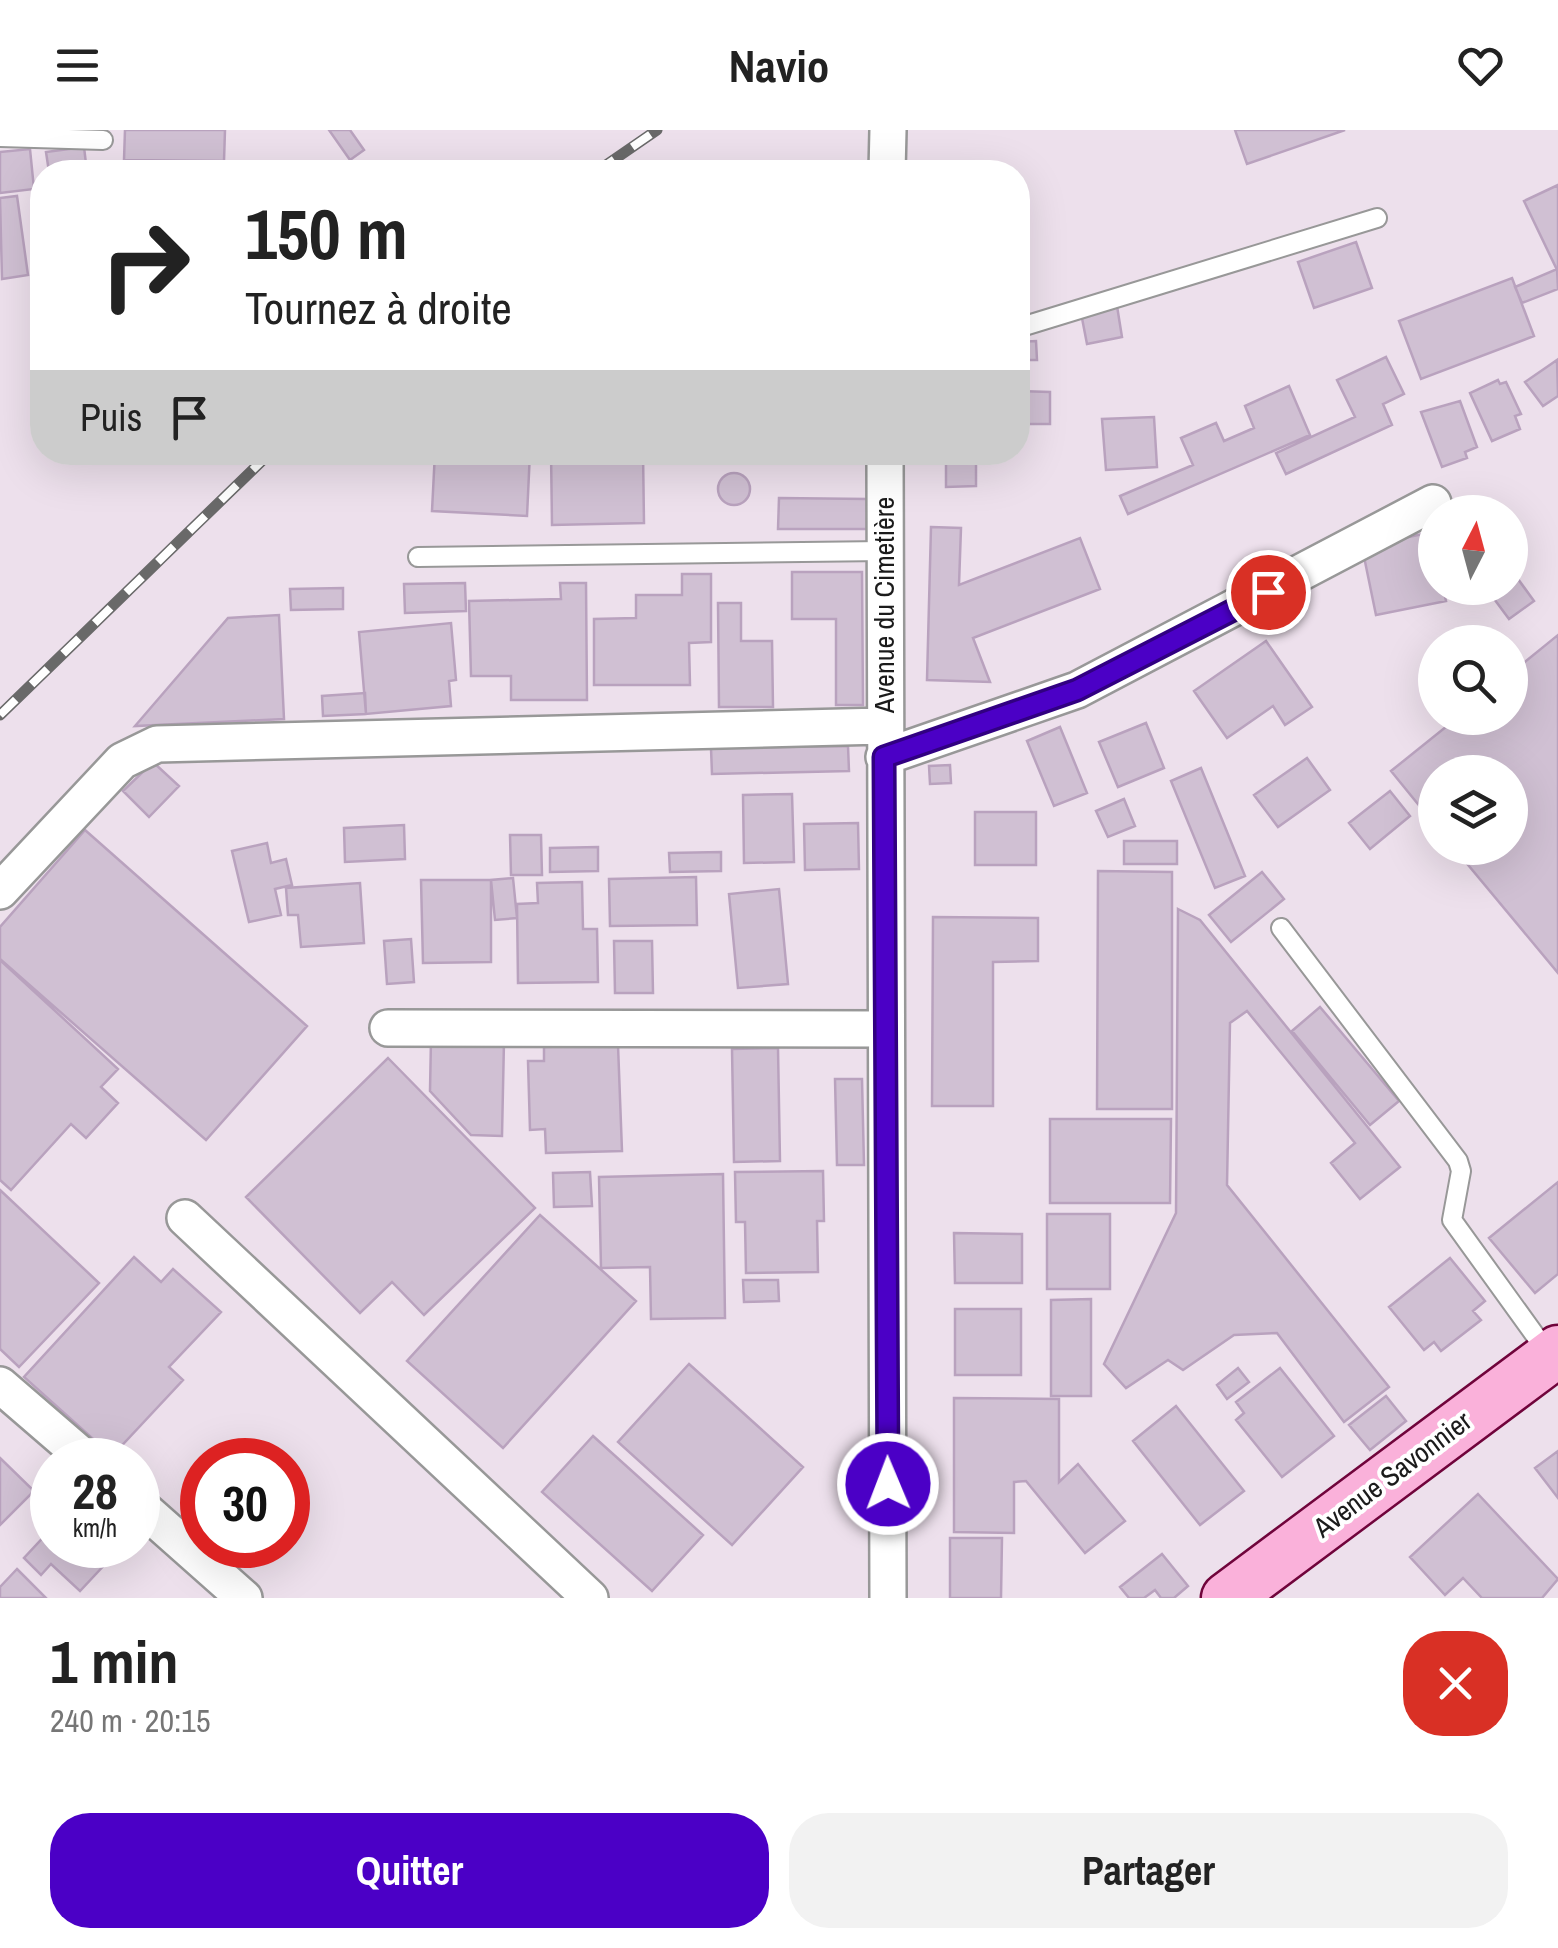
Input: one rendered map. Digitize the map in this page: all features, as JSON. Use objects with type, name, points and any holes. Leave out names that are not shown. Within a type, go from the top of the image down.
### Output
[{"type":"street","points":[[887,160],[888,130]]},
{"type":"street","name":"Avenue du Cimetière","points":[[885,465],[888,1598]]},
{"type":"street","points":[[0,891],[122,761],[157,744],[884,742],[1077,690],[1418,511]]},
{"type":"street","points":[[388,1028],[884,1029]]},
{"type":"street","points":[[184,1218],[590,1598]]},
{"type":"street","name":"Avenue Savonnier","points":[[1227,1598],[1554,1353]]},
{"type":"street","points":[[0,1385],[61,1438]]},
{"type":"street","points":[[160,1524],[244,1598]]},
{"type":"lane","points":[[0,137],[103,140]]},
{"type":"lane","points":[[1030,324],[1377,218]]},
{"type":"lane","points":[[418,557],[884,552]]},
{"type":"lane","points":[[1281,928],[1458,1161],[1461,1171],[1452,1220],[1554,1353]]},
{"type":"building","points":[[125,130],[225,130],[224,160],[124,160]]},
{"type":"building","points":[[329,130],[350,130],[364,150],[350,160]]},
{"type":"building","points":[[1235,130],[1345,130],[1247,164]]},
{"type":"building","points":[[84,147],[86,160],[47,160],[46,152]]},
{"type":"building","points":[[30,149],[30,189],[0,193],[0,152]]},
{"type":"building","points":[[1558,185],[1558,272],[1524,201]]},
{"type":"building","points":[[17,196],[28,275],[2,279],[0,198]]},
{"type":"building","points":[[1356,242],[1372,288],[1314,308],[1298,262]]},
{"type":"building","points":[[1557,269],[1558,289],[1522,303],[1515,287]]},
{"type":"building","points":[[1512,278],[1534,336],[1421,379],[1399,321]]},
{"type":"building","points":[[1117,306],[1122,337],[1087,344],[1081,313]]},
{"type":"building","points":[[1030,341],[1036,341],[1037,360],[1030,360]]},
{"type":"building","points":[[1386,357],[1404,394],[1383,404],[1392,425],[1286,474],[1276,453],[1355,417],[1337,380]]},
{"type":"building","points":[[1557,360],[1558,396],[1543,406],[1525,382]]},
{"type":"building","points":[[1498,380],[1500,384],[1506,382],[1521,414],[1515,416],[1520,429],[1492,441],[1470,393]]},
{"type":"building","points":[[1289,386],[1310,435],[1128,514],[1120,496],[1193,465],[1181,438],[1216,423],[1224,441],[1254,428],[1245,406]]},
{"type":"building","points":[[1030,391],[1050,392],[1050,424],[1030,424]]},
{"type":"building","points":[[1460,401],[1477,447],[1465,452],[1467,458],[1442,467],[1421,412]]},
{"type":"building","points":[[1154,417],[1157,467],[1106,470],[1102,419]]},
{"type":"building","points":[[434,465],[529,465],[527,516],[432,511]]},
{"type":"building","points":[[551,465],[643,465],[644,523],[552,525]]},
{"type":"building","points":[[946,465],[976,465],[976,486],[946,487]]},
{"type":"building","points":[[734,473],[745,478],[750,489],[745,500],[734,505],[723,500],[718,489],[723,478]]},
{"type":"building","points":[[779,498],[867,499],[867,529],[778,529]]},
{"type":"building","points":[[931,527],[961,528],[959,585],[1080,538],[1100,589],[973,638],[990,682],[927,680]]},
{"type":"building","points":[[1418,535],[1418,605],[1426,605],[1376,615],[1362,547]]},
{"type":"building","points":[[792,572],[862,572],[863,705],[836,705],[836,619],[792,619]]},
{"type":"building","points":[[682,574],[711,574],[711,642],[689,643],[690,685],[594,685],[594,619],[636,618],[636,595],[682,595]]},
{"type":"building","points":[[465,583],[466,611],[405,613],[404,584]]},
{"type":"building","points":[[560,583],[586,583],[587,700],[511,700],[511,676],[471,676],[469,601],[561,599]]},
{"type":"building","points":[[343,588],[343,609],[291,610],[290,589]]},
{"type":"building","points":[[1528,593],[1534,601],[1509,619],[1499,605],[1528,605]]},
{"type":"building","points":[[718,603],[741,603],[741,641],[772,641],[773,707],[719,707]]},
{"type":"building","points":[[279,615],[284,719],[135,726],[228,618]]},
{"type":"building","points":[[451,623],[456,680],[449,681],[451,706],[366,714],[359,632]]},
{"type":"building","points":[[1558,635],[1558,973],[1468,865],[1528,865],[1528,755],[1418,755],[1418,804],[1391,771],[1436,735],[1528,735],[1528,659]]},
{"type":"building","points":[[1266,641],[1312,707],[1285,725],[1273,706],[1227,738],[1194,691]]},
{"type":"building","points":[[365,693],[366,714],[323,716],[322,696]]},
{"type":"building","points":[[1146,723],[1164,768],[1118,787],[1099,742]]},
{"type":"building","points":[[1060,727],[1087,793],[1054,806],[1027,741]]},
{"type":"building","points":[[848,746],[849,771],[712,774],[711,748]]},
{"type":"building","points":[[1307,758],[1330,790],[1278,827],[1254,795]]},
{"type":"building","points":[[153,762],[179,786],[149,817],[123,791]]},
{"type":"building","points":[[950,765],[951,783],[930,784],[929,766]]},
{"type":"building","points":[[1201,768],[1245,876],[1215,888],[1171,781]]},
{"type":"building","points":[[1390,791],[1410,816],[1370,849],[1349,823]]},
{"type":"building","points":[[792,794],[794,862],[744,863],[743,795]]},
{"type":"building","points":[[1124,799],[1135,826],[1108,837],[1096,811]]},
{"type":"building","points":[[975,812],[1036,812],[1036,865],[975,865]]},
{"type":"building","points":[[858,823],[859,869],[805,870],[804,824]]},
{"type":"building","points":[[404,825],[405,859],[345,862],[344,828]]},
{"type":"building","points":[[85,830],[307,1026],[206,1140],[0,959],[0,927]]},
{"type":"building","points":[[510,835],[541,835],[542,875],[511,875]]},
{"type":"building","points":[[1124,841],[1177,841],[1177,864],[1124,864]]},
{"type":"building","points":[[267,843],[271,863],[286,859],[292,885],[275,889],[281,915],[249,922],[232,851]]},
{"type":"building","points":[[598,847],[598,871],[550,872],[550,848]]},
{"type":"building","points":[[721,852],[721,871],[670,872],[669,853]]},
{"type":"building","points":[[1098,871],[1172,872],[1172,1109],[1097,1109]]},
{"type":"building","points":[[1262,872],[1284,899],[1231,942],[1209,915]]},
{"type":"building","points":[[696,877],[697,925],[610,926],[609,879]]},
{"type":"building","points":[[513,878],[517,918],[495,920],[491,880]]},
{"type":"building","points":[[421,880],[491,880],[491,962],[423,963]]},
{"type":"building","points":[[582,882],[583,929],[597,929],[598,982],[518,983],[517,904],[538,903],[537,883]]},
{"type":"building","points":[[360,883],[364,943],[301,947],[298,915],[288,915],[286,888]]},
{"type":"building","points":[[779,889],[788,984],[738,988],[729,894]]},
{"type":"building","points":[[1178,909],[1200,920],[1400,1167],[1360,1199],[1331,1163],[1355,1143],[1247,1011],[1230,1023],[1227,1185],[1389,1387],[1344,1422],[1277,1333],[1234,1335],[1183,1370],[1168,1360],[1126,1388],[1104,1364],[1176,1213]]},
{"type":"building","points":[[933,917],[1038,918],[1038,961],[993,962],[993,1106],[932,1106]]},
{"type":"building","points":[[411,939],[414,982],[387,984],[384,941]]},
{"type":"building","points":[[614,941],[652,941],[653,993],[615,993]]},
{"type":"building","points":[[0,960],[118,1069],[101,1087],[118,1103],[86,1138],[71,1124],[11,1190],[0,1180]]},
{"type":"building","points":[[1320,1007],[1399,1101],[1370,1125],[1292,1031]]},
{"type":"building","points":[[431,1039],[504,1041],[502,1136],[471,1135],[430,1091]]},
{"type":"building","points":[[618,1045],[622,1151],[546,1153],[545,1129],[530,1130],[528,1061],[544,1061],[544,1047]]},
{"type":"building","points":[[778,1048],[780,1161],[734,1162],[732,1049]]},
{"type":"building","points":[[388,1058],[535,1208],[424,1315],[392,1282],[360,1313],[246,1197]]},
{"type":"building","points":[[835,1079],[862,1079],[864,1165],[837,1165]]},
{"type":"building","points":[[1050,1119],[1171,1119],[1170,1203],[1050,1203]]},
{"type":"building","points":[[823,1171],[824,1221],[817,1221],[818,1272],[746,1273],[745,1222],[736,1222],[735,1172]]},
{"type":"building","points":[[590,1172],[592,1206],[554,1207],[553,1173]]},
{"type":"building","points":[[723,1174],[725,1318],[651,1319],[650,1267],[601,1268],[599,1177]]},
{"type":"building","points":[[1558,1182],[1558,1274],[1535,1293],[1489,1238]]},
{"type":"building","points":[[0,1190],[99,1283],[19,1367],[0,1349]]},
{"type":"building","points":[[1047,1214],[1110,1214],[1110,1289],[1047,1289]]},
{"type":"building","points":[[540,1215],[636,1301],[503,1448],[407,1361]]},
{"type":"building","points":[[954,1233],[1022,1234],[1022,1283],[955,1283]]},
{"type":"building","points":[[134,1257],[161,1282],[173,1269],[221,1312],[169,1367],[183,1380],[129,1438],[92,1438],[24,1377]]},
{"type":"building","points":[[1450,1258],[1485,1301],[1473,1311],[1481,1320],[1441,1351],[1434,1342],[1424,1350],[1389,1307]]},
{"type":"building","points":[[743,1280],[778,1280],[779,1301],[744,1302]]},
{"type":"building","points":[[1091,1299],[1091,1396],[1051,1396],[1051,1300]]},
{"type":"building","points":[[955,1309],[1021,1309],[1021,1375],[955,1375]]},
{"type":"building","points":[[689,1364],[803,1467],[732,1545],[618,1442]]},
{"type":"building","points":[[1238,1368],[1249,1382],[1227,1399],[1217,1385]]},
{"type":"building","points":[[1280,1368],[1334,1436],[1282,1477],[1236,1420],[1244,1413],[1236,1402]]},
{"type":"building","points":[[1386,1396],[1406,1421],[1370,1450],[1349,1425]]},
{"type":"building","points":[[954,1398],[1059,1399],[1059,1482],[1078,1464],[1125,1521],[1085,1553],[1026,1481],[1014,1482],[1014,1533],[954,1532]]},
{"type":"building","points":[[1176,1406],[1244,1491],[1200,1525],[1133,1441]]},
{"type":"building","points":[[593,1436],[703,1535],[652,1591],[542,1492]]},
{"type":"building","points":[[1558,1451],[1558,1498],[1535,1468]]},
{"type":"building","points":[[0,1458],[30,1487],[30,1495],[0,1525]]},
{"type":"building","points":[[1478,1494],[1558,1579],[1542,1598],[1482,1598],[1463,1578],[1445,1595],[1410,1557]]},
{"type":"building","points":[[950,1538],[1002,1538],[1001,1598],[950,1598]]},
{"type":"building","points":[[1162,1554],[1188,1586],[1174,1598],[1161,1598],[1155,1590],[1144,1598],[1129,1598],[1120,1587]]},
{"type":"building","points":[[55,1568],[102,1568],[80,1591]]},
{"type":"building","points":[[17,1569],[46,1598],[0,1598],[0,1587]]},
{"type":"railway","points":[[613,160],[657,130]]},
{"type":"railway","points":[[0,715],[258,465]]},
{"type":"route","points":[[888,1484],[884,757],[1077,690],[1268,592]]}]
